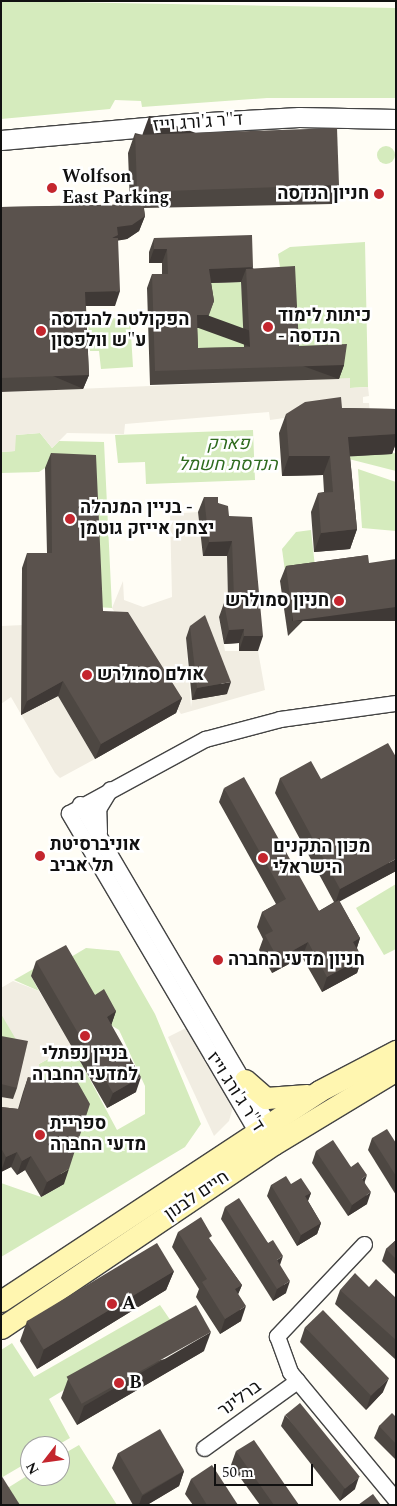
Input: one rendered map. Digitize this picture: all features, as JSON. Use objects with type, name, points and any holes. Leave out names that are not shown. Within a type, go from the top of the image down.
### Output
[{"type":"main road","name":"חיים לבנון","points":[[1,1301],[319,1091],[396,1051]]},
{"type":"main road","name":"חיים לבנון","points":[[1,1328],[274,1144],[396,1070]]},
{"type":"main road","points":[[245,1080],[259,1094],[276,1099],[319,1091]]},
{"type":"street","name":"ד\"ר ג'ורג וייז","points":[[1,140],[191,122],[299,117],[396,119]]},
{"type":"street","points":[[74,808],[195,743],[230,731],[280,718],[396,703]]},
{"type":"street","points":[[104,845],[98,809],[116,784]]},
{"type":"street","name":"ד\"ר ג'ורג וייז","points":[[74,808],[104,845],[245,1080],[264,1126]]},
{"type":"street","name":"ד\"ר ג'ורג וייז","points":[[74,808],[274,1144]]},
{"type":"street","points":[[364,1244],[277,1336],[298,1381],[396,1500]]},
{"type":"street","name":"ברלינר","points":[[204,1448],[298,1381]]},
{"type":"green space","points":[[1,1],[396,8],[396,98],[267,98],[142,107],[141,101],[115,100],[110,109],[1,119]]},
{"type":"green space","points":[[386,146],[392,149],[395,155],[392,161],[386,164],[380,161],[377,155],[380,149]]},
{"type":"green space","points":[[365,242],[368,387],[350,388],[350,379],[339,379],[338,369],[294,360],[278,254],[290,247]]},
{"type":"green space","points":[[241,282],[248,361],[193,362],[188,328],[203,328],[209,315],[203,283]]},
{"type":"green space","points":[[130,318],[133,367],[101,369],[99,351],[90,351],[88,319]]},
{"type":"green space","name":"פארק הנדסת חשמל","points":[[253,430],[255,480],[146,484],[145,462],[118,463],[115,435]]},
{"type":"green space","points":[[40,433],[52,448],[59,441],[104,442],[112,608],[97,607],[45,468],[39,472],[1,473],[1,452],[15,451],[15,435]]},
{"type":"green space","points":[[396,453],[396,471],[341,457]]},
{"type":"green space","points":[[358,469],[396,482],[396,531],[362,528]]},
{"type":"green space","points":[[311,530],[315,567],[285,571],[282,549],[296,532]]},
{"type":"green space","points":[[396,884],[396,949],[384,955],[356,908]]},
{"type":"green space","points":[[86,948],[119,951],[155,1014],[201,1124],[185,1147],[1,1257],[1,1183],[41,1197],[64,1184],[40,1095],[39,1064],[72,1046],[117,1130],[145,1114],[145,1086],[119,1030],[31,976],[39,991],[14,980],[63,952],[66,960]]},
{"type":"green space","points":[[1,1014],[6,1016],[24,1053],[1,1049]]},
{"type":"green space","points":[[160,1305],[173,1324],[49,1399],[69,1436],[20,1436],[20,1467],[1,1478],[1,1350],[12,1343],[34,1377]]},
{"type":"green space","points":[[79,1445],[117,1505],[17,1505],[6,1489],[20,1480],[20,1486],[70,1486],[70,1450]]},
{"type":"shaded area","points":[[350,378],[350,388],[368,387],[369,396],[363,397],[363,403],[369,403],[370,415],[341,410],[270,420],[269,412],[125,424],[124,434],[67,433],[52,448],[40,433],[16,435],[15,451],[1,452],[1,392]]},
{"type":"shaded area","points":[[198,512],[227,548],[228,614],[219,618],[225,651],[258,651],[265,690],[181,714],[112,608],[123,581],[124,600],[143,607],[172,597],[170,514]],"holes":[[[201,627],[227,693],[192,700],[191,707],[186,638]]]},
{"type":"shaded area","points":[[24,625],[21,714],[11,697],[1,704],[1,626]]},
{"type":"shaded area","points":[[58,696],[95,759],[60,778],[55,773],[21,715]]},
{"type":"shaded area","points":[[13,981],[39,991],[72,1046],[39,1064],[40,1095],[14,1124],[1,1122],[1,1097],[13,1099],[24,1053],[1,1014],[1,988]]},
{"type":"shaded area","points":[[194,1024],[236,1097],[229,1121],[214,1136],[168,1037]]},
{"type":"building","points":[[337,128],[339,185],[137,192],[135,135]]},
{"type":"building","points":[[143,204],[145,216],[132,225],[117,227],[118,235],[112,238],[118,238],[120,291],[85,292],[89,375],[1,378],[1,207]]},
{"type":"building","points":[[252,235],[253,267],[209,269],[214,301],[209,315],[197,315],[198,348],[250,347],[246,269],[295,266],[299,346],[347,344],[344,365],[155,371],[152,274],[168,274],[167,249],[154,249],[154,238]]},
{"type":"building","points":[[341,397],[342,408],[396,409],[396,434],[348,437],[357,529],[321,533],[318,493],[333,492],[330,456],[289,456],[286,414],[305,402]]},
{"type":"building","points":[[51,453],[96,455],[103,611],[128,612],[182,698],[101,744],[63,681],[27,701],[27,553],[52,553]]},
{"type":"building","points":[[204,497],[218,497],[218,503],[228,506],[229,516],[252,517],[263,636],[244,636],[244,629],[229,630],[224,603],[234,599],[232,541],[209,542]]},
{"type":"building","name":"חניון סמולרש","points":[[368,555],[369,563],[396,559],[396,607],[293,621],[286,566]]},
{"type":"building","points":[[205,615],[231,682],[197,688],[190,626]]},
{"type":"building","name":"מכון התקנים הישראלי","points":[[388,743],[396,757],[396,859],[340,889],[280,778],[311,761],[321,779]]},
{"type":"building","name":"מכון התקנים הישראלי","points":[[244,777],[319,911],[339,900],[360,938],[353,942],[362,958],[327,977],[308,942],[278,959],[265,935],[273,931],[262,912],[286,899],[224,788]]},
{"type":"building","name":"בניין נפתלי למדעי החברה","points":[[66,945],[95,995],[104,989],[116,1011],[107,1017],[141,1077],[113,1093],[36,961]]},
{"type":"building","points":[[1,1036],[28,1041],[17,1088],[1,1084]]},
{"type":"building","name":"ספריית מדעי החברה","points":[[69,1067],[90,1104],[69,1169],[47,1182],[31,1156],[22,1161],[17,1152],[6,1157],[1,1148],[1,1107],[19,1109],[28,1077],[46,1080]]},
{"type":"building","points":[[387,1129],[396,1143],[396,1176],[372,1138]]},
{"type":"building","points":[[333,1140],[351,1167],[358,1162],[367,1175],[362,1179],[371,1192],[352,1205],[316,1151]]},
{"type":"building","points":[[286,1176],[291,1184],[301,1178],[311,1193],[305,1196],[321,1223],[301,1235],[271,1185]]},
{"type":"building","points":[[239,1198],[268,1243],[273,1240],[283,1256],[277,1260],[290,1281],[277,1289],[225,1207]]},
{"type":"building","points":[[201,1217],[212,1236],[209,1238],[242,1285],[235,1289],[246,1306],[225,1319],[202,1282],[207,1279],[178,1232]]},
{"type":"building","points":[[396,1240],[396,1259],[386,1249]]},
{"type":"building","points":[[157,1243],[174,1271],[44,1350],[27,1321]]},
{"type":"building","points":[[355,1273],[369,1287],[376,1279],[396,1298],[396,1340],[340,1290]]},
{"type":"building","points":[[196,1305],[211,1332],[82,1404],[67,1377]]},
{"type":"building","points":[[323,1310],[389,1378],[371,1396],[305,1327]]},
{"type":"building","points":[[300,1403],[360,1477],[345,1489],[285,1415]]},
{"type":"building","points":[[392,1413],[396,1417],[396,1444],[379,1426]]},
{"type":"building","points":[[160,1429],[184,1471],[142,1495],[118,1453]]},
{"type":"building","points":[[254,1440],[299,1505],[274,1505],[236,1451]]},
{"type":"building","points":[[212,1465],[238,1505],[207,1505],[191,1479]]},
{"type":"building","points":[[1,1475],[20,1505],[1,1505]]},
{"type":"building","points":[[373,1494],[381,1505],[358,1505]]},
{"type":"place","name":"Wolfson East Parking","points":[[52,188]]},
{"type":"place","name":"חניון הנדסה","points":[[379,194]]},
{"type":"place","name":"כיתות לימוד - הנדסה","points":[[268,327]]},
{"type":"place","name":"הפקולטה להנדסה ע\"ש וולפסון","points":[[41,331]]},
{"type":"place","name":"בניין המנהלה - יצחק אייזק גוטמן","points":[[70,519]]},
{"type":"place","name":"חניון סמולרש","points":[[339,601]]},
{"type":"place","name":"אולם סמולרש","points":[[87,675]]},
{"type":"place","name":"אוניברסיטת תל אביב","points":[[40,856]]},
{"type":"place","name":"מכון התקנים הישראלי","points":[[263,858]]},
{"type":"place","name":"חניון מדעי החברה","points":[[218,960]]},
{"type":"place","name":"בניין נפתלי למדעי החברה","points":[[85,1036]]},
{"type":"place","name":"ספריית מדעי החברה","points":[[40,1135]]},
{"type":"place","name":"A","points":[[112,1304]]},
{"type":"place","name":"B","points":[[119,1383]]}]
